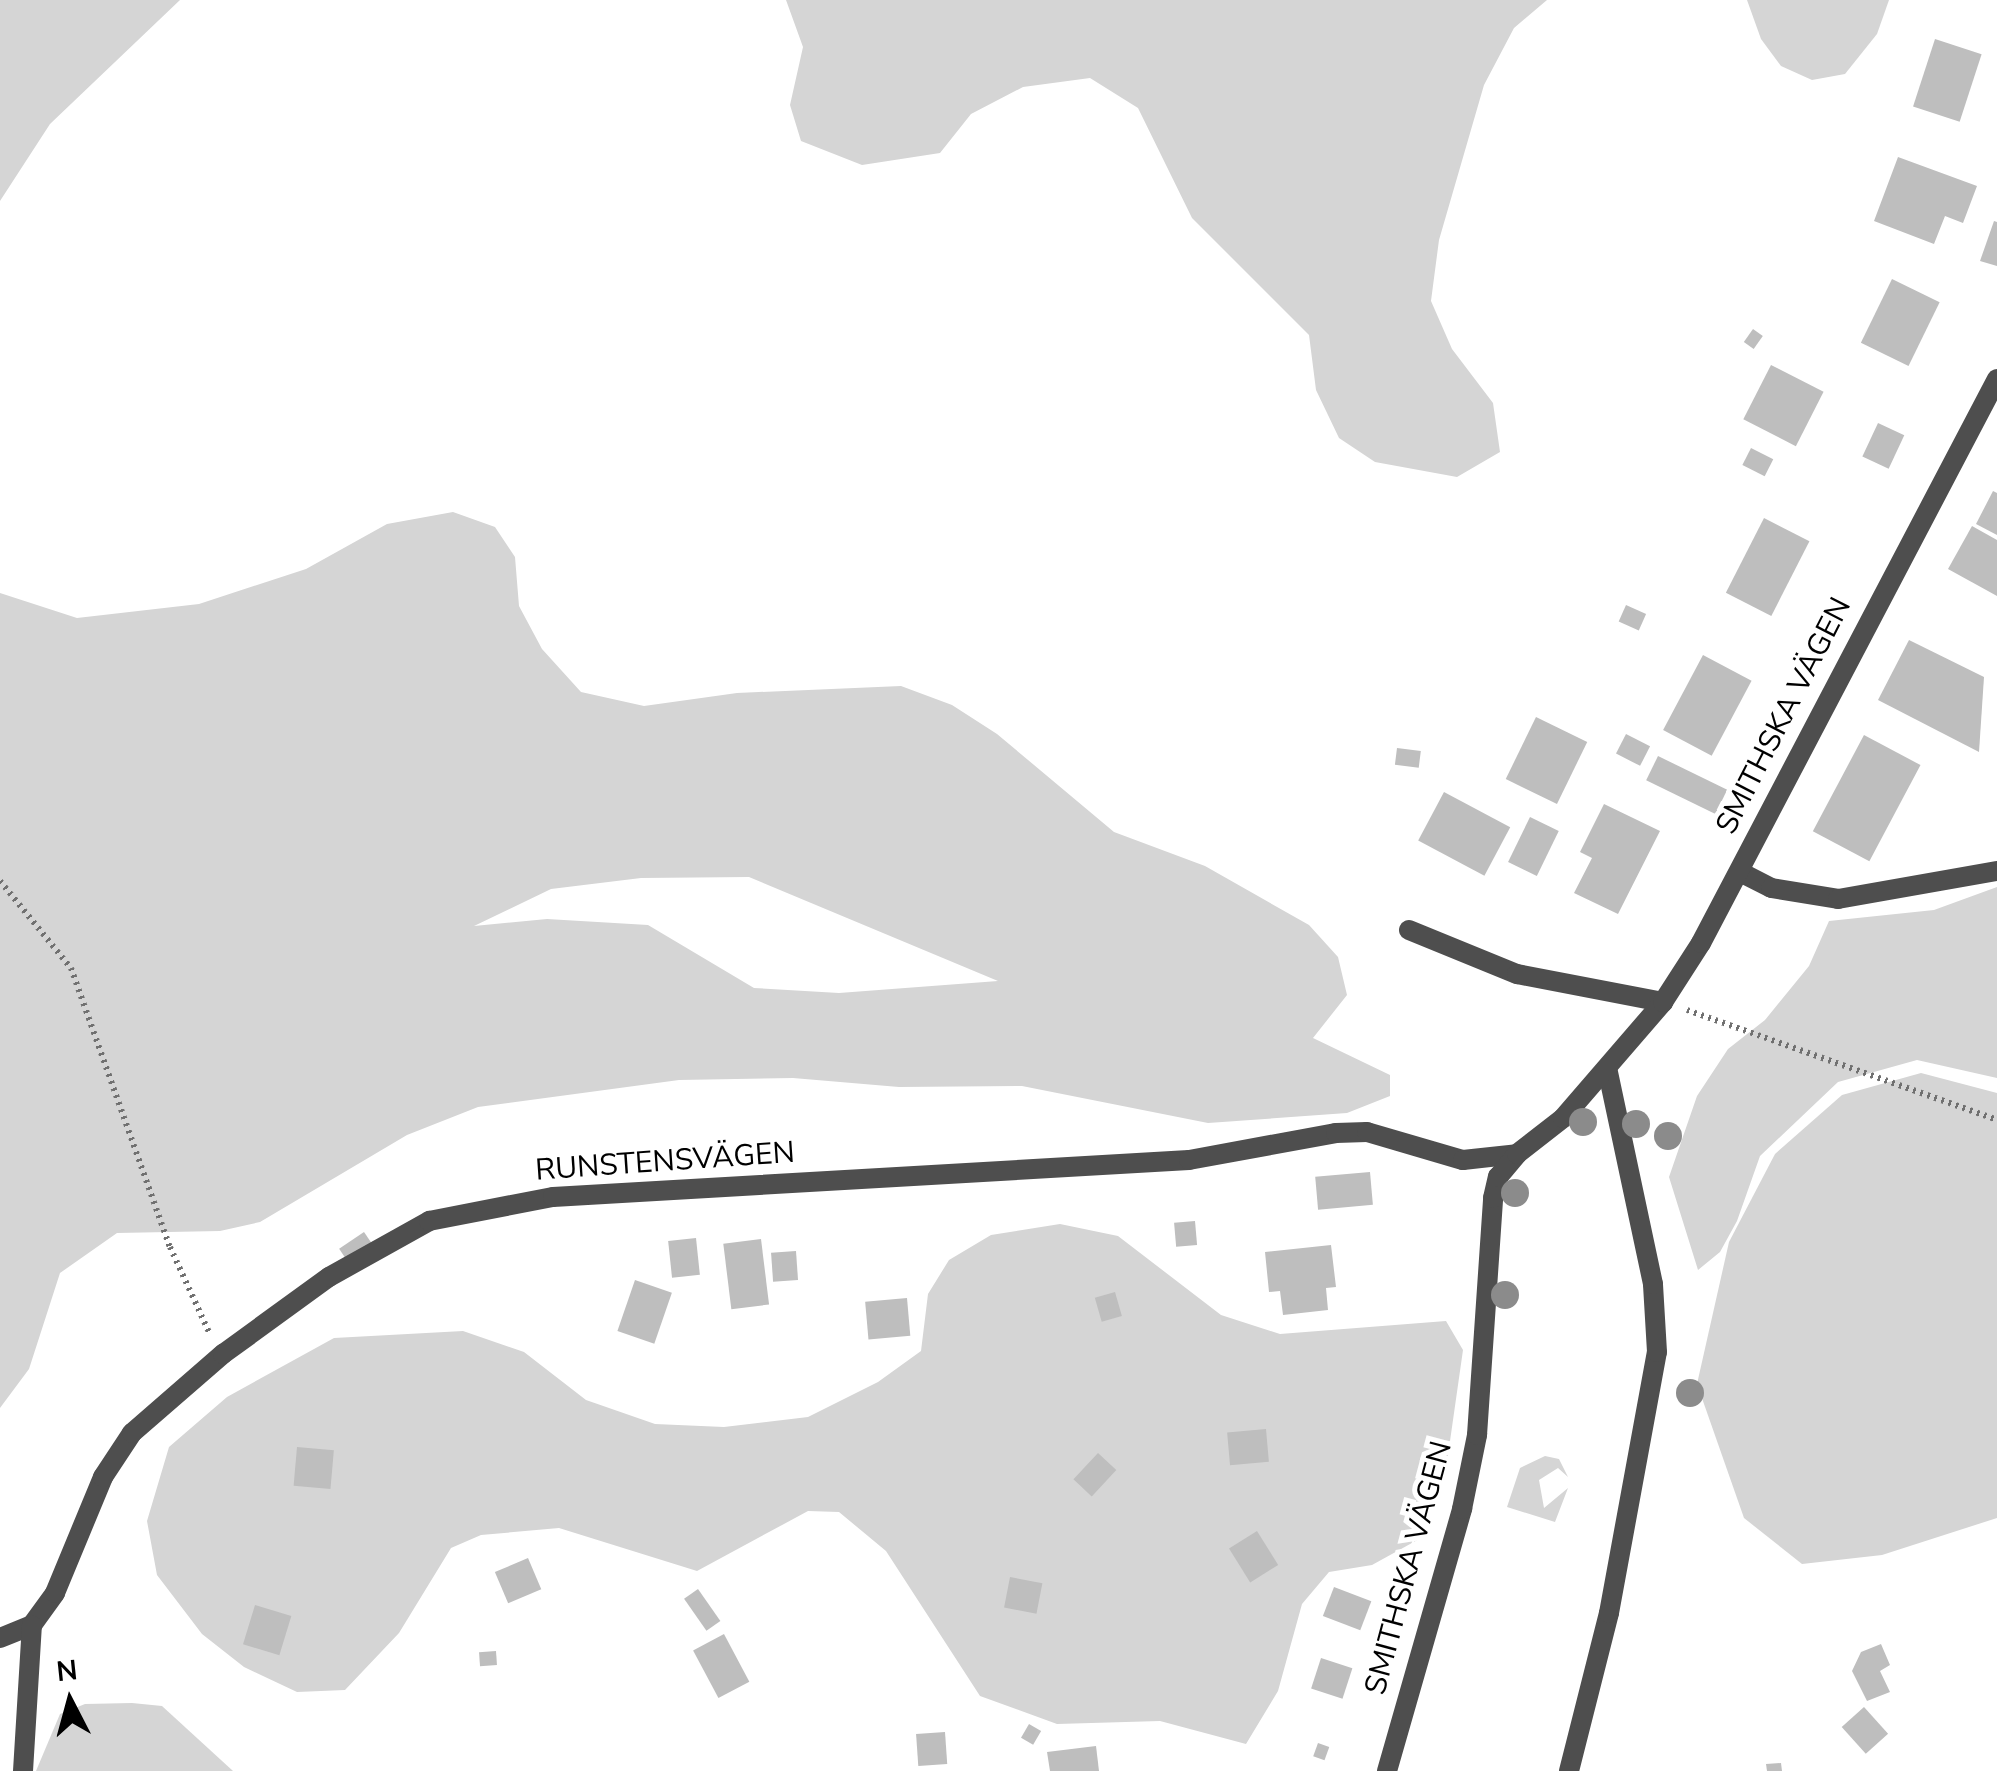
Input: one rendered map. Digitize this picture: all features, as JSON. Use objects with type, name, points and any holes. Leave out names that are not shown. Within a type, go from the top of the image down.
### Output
[{"type":"street","name":"SMITHSKA VÄGEN","points":[[1387,1771],[1462,1509],[1477,1436],[1487,1241],[1498,1177],[1516,1154],[1564,1118],[1662,1002],[1740,872],[1997,380]]},
{"type":"street","points":[[1740,872],[1771,888],[1838,899],[1997,871]]},
{"type":"street","points":[[1409,930],[1516,974],[1662,1002]]},
{"type":"street","points":[[1569,1771],[1609,1612],[1657,1352],[1652,1284],[1607,1068]]},
{"type":"street","name":"RUNSTENSVÄGEN","points":[[32,1624],[56,1593],[103,1477],[132,1434],[223,1354],[329,1277],[429,1221],[488,1206],[1189,1160],[1336,1133],[1368,1132],[1463,1160],[1516,1154]]},
{"type":"street","points":[[0,1638],[32,1624],[23,1771]]},
{"type":"path","points":[[0,881],[71,968],[189,1296],[223,1354]]},
{"type":"path","points":[[1662,1002],[1997,1120]]},
{"type":"shaded area","points":[[0,0],[180,0],[50,124],[0,201]]},
{"type":"shaded area","points":[[786,0],[1547,0],[1514,28],[1484,85],[1439,240],[1431,301],[1452,349],[1493,403],[1500,452],[1457,477],[1375,462],[1339,438],[1316,390],[1309,335],[1192,218],[1138,108],[1090,78],[1023,87],[971,114],[940,153],[862,165],[801,141],[790,105],[803,47]]},
{"type":"shaded area","points":[[1747,0],[1889,0],[1877,34],[1845,74],[1812,80],[1781,66],[1761,39]]},
{"type":"shaded area","points":[[453,512],[495,527],[515,557],[519,606],[542,649],[581,692],[644,706],[737,693],[901,686],[952,705],[997,734],[1114,832],[1205,866],[1309,925],[1338,957],[1347,995],[1313,1038],[1390,1075],[1390,1096],[1347,1113],[1208,1123],[1022,1086],[899,1087],[793,1078],[679,1080],[478,1107],[407,1135],[260,1222],[220,1231],[117,1233],[60,1273],[29,1369],[0,1408],[0,593],[77,618],[199,604],[306,569],[387,524]],"holes":[[[749,877],[998,981],[839,993],[754,988],[648,925],[547,919],[474,926],[551,889],[641,878]]]},
{"type":"shaded area","points":[[1997,887],[1997,1078],[1917,1060],[1838,1082],[1760,1156],[1737,1221],[1720,1252],[1698,1270],[1669,1177],[1697,1096],[1728,1049],[1765,1020],[1809,966],[1829,921],[1934,910]]},
{"type":"shaded area","points":[[1921,1073],[1997,1093],[1997,1518],[1882,1555],[1802,1564],[1744,1518],[1697,1384],[1729,1242],[1775,1154],[1842,1095]]},
{"type":"shaded area","points":[[1060,1224],[1118,1236],[1221,1315],[1280,1334],[1446,1321],[1463,1350],[1448,1455],[1421,1538],[1372,1565],[1329,1572],[1302,1604],[1278,1691],[1246,1744],[1160,1721],[1057,1724],[980,1696],[886,1551],[839,1512],[808,1511],[697,1571],[559,1528],[481,1535],[451,1548],[399,1633],[345,1690],[297,1692],[244,1667],[202,1634],[157,1575],[147,1521],[169,1447],[227,1397],[334,1338],[463,1331],[524,1352],[586,1400],[655,1424],[724,1427],[808,1417],[878,1382],[921,1351],[928,1294],[949,1260],[991,1235]]},
{"type":"shaded area","points":[[1545,1456],[1559,1459],[1568,1477],[1558,1468],[1539,1480],[1544,1508],[1568,1488],[1555,1522],[1507,1507],[1520,1468]]},
{"type":"shaded area","points":[[85,1704],[162,1706],[233,1771],[36,1771],[60,1714]]},
{"type":"building","points":[[1935,39],[1982,54],[1960,122],[1913,107]]},
{"type":"building","points":[[1898,157],[1977,186],[1963,223],[1945,216],[1934,244],[1874,221]]},
{"type":"building","points":[[1994,221],[1997,222],[1997,266],[1980,261]]},
{"type":"building","points":[[1892,279],[1940,302],[1909,366],[1861,343]]},
{"type":"building","points":[[1753,329],[1763,336],[1754,349],[1744,342]]},
{"type":"building","points":[[1771,365],[1824,392],[1796,446],[1743,419]]},
{"type":"building","points":[[1878,423],[1904,435],[1889,469],[1862,457]]},
{"type":"building","points":[[1751,448],[1773,459],[1765,476],[1742,465]]},
{"type":"building","points":[[1993,491],[1997,493],[1997,535],[1976,524]]},
{"type":"building","points":[[1764,518],[1809,541],[1771,616],[1726,593]]},
{"type":"building","points":[[1972,526],[1997,540],[1997,596],[1948,569]]},
{"type":"building","points":[[1626,605],[1646,614],[1639,630],[1619,621]]},
{"type":"building","points":[[1909,640],[1984,677],[1979,752],[1878,700]]},
{"type":"building","points":[[1703,655],[1752,681],[1712,756],[1663,730]]},
{"type":"building","points":[[1536,717],[1587,742],[1557,804],[1506,779]]},
{"type":"building","points":[[1626,734],[1650,746],[1640,766],[1616,754]]},
{"type":"building","points":[[1864,735],[1921,765],[1869,861],[1813,831]]},
{"type":"building","points":[[1397,748],[1421,751],[1419,768],[1395,765]]},
{"type":"building","points":[[1658,756],[1727,790],[1715,814],[1646,780]]},
{"type":"building","points":[[1444,792],[1510,827],[1484,876],[1418,841]]},
{"type":"building","points":[[1604,804],[1660,831],[1618,914],[1574,893],[1592,858],[1580,852]]},
{"type":"building","points":[[1530,817],[1559,831],[1537,876],[1508,862]]},
{"type":"building","points":[[1370,1172],[1373,1205],[1318,1210],[1315,1177]]},
{"type":"building","points":[[1195,1221],[1197,1245],[1176,1247],[1174,1223]]},
{"type":"building","points":[[364,1232],[372,1244],[347,1260],[339,1249]]},
{"type":"building","points":[[696,1238],[700,1275],[672,1278],[668,1241]]},
{"type":"building","points":[[761,1239],[769,1305],[731,1309],[723,1244]]},
{"type":"building","points":[[1331,1245],[1336,1287],[1326,1288],[1328,1310],[1283,1315],[1280,1291],[1269,1292],[1265,1252]]},
{"type":"building","points":[[796,1251],[798,1280],[773,1282],[771,1253]]},
{"type":"building","points":[[635,1280],[672,1293],[654,1344],[617,1331]]},
{"type":"building","points":[[1115,1292],[1122,1316],[1102,1322],[1095,1298]]},
{"type":"building","points":[[907,1298],[910,1336],[868,1340],[865,1302]]},
{"type":"building","points":[[1266,1429],[1269,1462],[1230,1465],[1227,1432]]},
{"type":"building","points":[[297,1447],[334,1450],[330,1489],[294,1486]]},
{"type":"building","points":[[1098,1453],[1116,1470],[1092,1496],[1073,1479]]},
{"type":"building","points":[[1257,1531],[1278,1565],[1250,1582],[1229,1548]]},
{"type":"building","points":[[528,1558],[541,1589],[508,1603],[495,1572]]},
{"type":"building","points":[[1010,1577],[1042,1583],[1036,1614],[1004,1607]]},
{"type":"building","points":[[1334,1587],[1371,1601],[1360,1630],[1323,1616]]},
{"type":"building","points":[[698,1589],[720,1621],[706,1631],[684,1599]]},
{"type":"building","points":[[255,1605],[291,1616],[279,1655],[243,1644]]},
{"type":"building","points":[[724,1634],[749,1682],[718,1698],[693,1650]]},
{"type":"building","points":[[1881,1644],[1890,1665],[1880,1671],[1890,1692],[1867,1701],[1852,1671],[1861,1652]]},
{"type":"building","points":[[496,1651],[497,1665],[480,1666],[479,1652]]},
{"type":"building","points":[[1321,1658],[1352,1668],[1342,1699],[1311,1688]]},
{"type":"building","points":[[1864,1707],[1888,1734],[1866,1754],[1842,1727]]},
{"type":"building","points":[[1029,1724],[1041,1731],[1033,1745],[1021,1738]]},
{"type":"building","points":[[945,1732],[947,1764],[918,1766],[916,1734]]},
{"type":"building","points":[[1318,1743],[1329,1747],[1324,1760],[1313,1756]]},
{"type":"building","points":[[1096,1746],[1099,1771],[1050,1771],[1047,1752]]},
{"type":"building","points":[[1781,1763],[1782,1771],[1767,1771],[1766,1764]]}]
